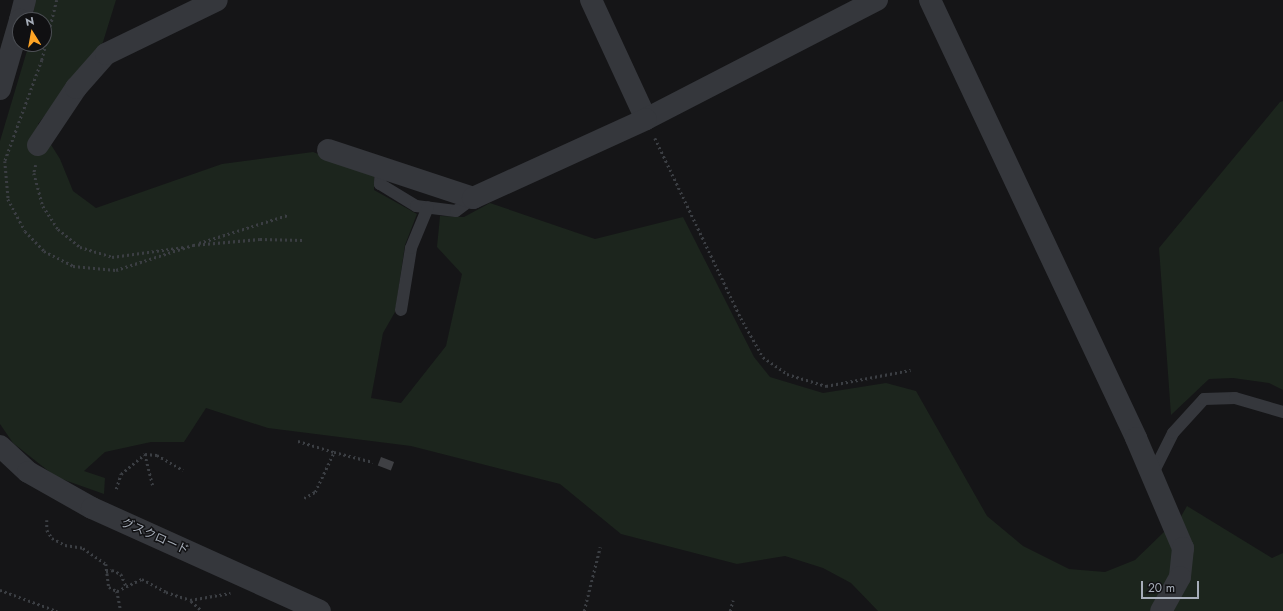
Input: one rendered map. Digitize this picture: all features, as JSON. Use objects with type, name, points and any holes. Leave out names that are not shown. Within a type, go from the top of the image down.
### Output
[{"type":"street","points":[[22,12],[25,0]]},
{"type":"street","points":[[38,145],[76,88],[106,54],[217,0]]},
{"type":"street","points":[[591,0],[646,119]]},
{"type":"street","points":[[328,150],[473,198],[646,119],[878,0]]},
{"type":"street","points":[[930,0],[1152,475],[1183,548],[1180,577],[1161,611]]},
{"type":"street","points":[[0,89],[12,48]]},
{"type":"street","name":"グスクロード","points":[[0,446],[28,472],[92,508],[320,611]]},
{"type":"lane","points":[[381,168],[380,184],[416,206],[456,211],[473,198]]},
{"type":"lane","points":[[400,310],[411,248],[428,207]]},
{"type":"lane","points":[[1152,475],[1173,433],[1204,399],[1235,398],[1283,412]]},
{"type":"path","points":[[56,0],[42,60],[5,162],[8,199],[25,231],[44,251],[73,266],[116,270],[288,214]]},
{"type":"path","points":[[646,119],[741,318],[763,356],[787,374],[826,386],[911,370]]},
{"type":"path","points":[[38,145],[34,174],[43,206],[58,230],[80,247],[112,257],[193,245],[260,239],[303,240]]},
{"type":"path","points":[[298,441],[373,462]]},
{"type":"path","points":[[304,498],[315,492],[334,452]]},
{"type":"path","points":[[116,490],[121,474],[145,454],[156,455],[183,470]]},
{"type":"path","points":[[145,454],[153,485]]},
{"type":"path","points":[[47,520],[47,530],[52,538],[65,545],[83,548],[106,564],[109,587],[117,591]]},
{"type":"path","points":[[584,611],[600,547]]},
{"type":"path","points":[[106,572],[112,570],[121,574],[126,586]]},
{"type":"path","points":[[117,591],[142,579],[166,592],[190,600],[202,611]]},
{"type":"path","points":[[0,590],[57,611]]},
{"type":"path","points":[[117,591],[121,611]]},
{"type":"path","points":[[190,600],[233,593]]},
{"type":"path","points":[[730,611],[733,600]]},
{"type":"shaded area","points":[[35,0],[116,0],[103,42],[38,124],[60,159],[73,191],[96,208],[222,164],[313,152],[374,175],[374,190],[417,214],[405,245],[395,312],[383,333],[371,398],[401,403],[446,346],[462,274],[437,247],[440,216],[464,217],[490,203],[595,239],[683,217],[754,357],[770,377],[823,393],[886,383],[916,391],[987,516],[1023,546],[1069,569],[1105,572],[1135,560],[1165,531],[1176,552],[1175,571],[1151,611],[878,611],[851,583],[823,568],[785,556],[737,564],[621,534],[560,484],[411,446],[268,428],[206,408],[184,442],[151,442],[105,452],[84,471],[105,478],[104,494],[56,477],[13,443],[0,424],[0,141],[27,52],[52,52],[52,12],[34,12]]},
{"type":"shaded area","points":[[1283,101],[1283,390],[1269,383],[1233,378],[1209,379],[1171,415],[1159,248],[1280,102]]},
{"type":"shaded area","points":[[1187,506],[1272,558],[1283,553],[1283,611],[1173,611],[1179,520]]},
{"type":"building","points":[[381,457],[394,462],[391,470],[378,465]]}]
